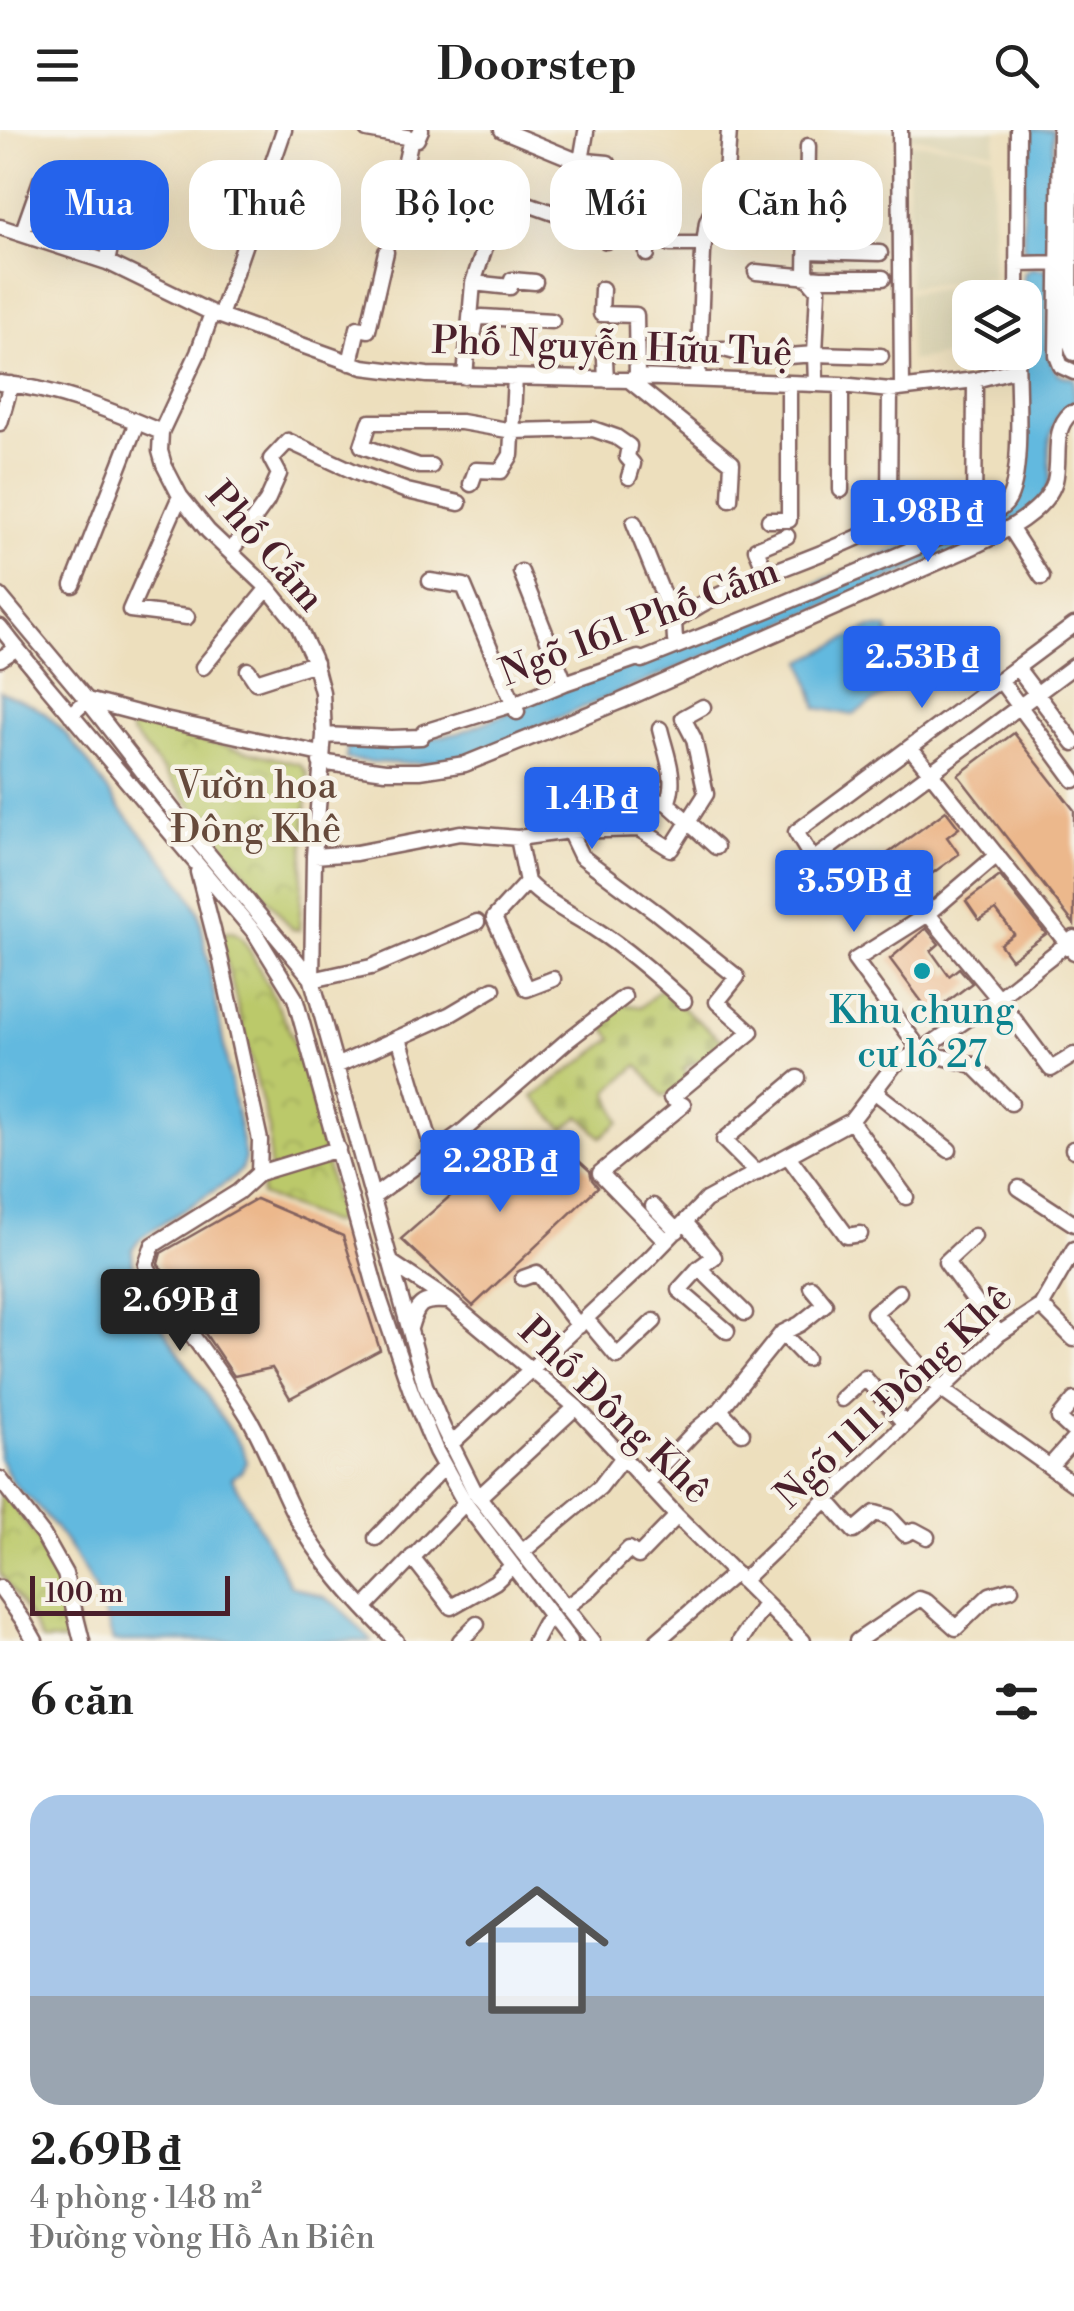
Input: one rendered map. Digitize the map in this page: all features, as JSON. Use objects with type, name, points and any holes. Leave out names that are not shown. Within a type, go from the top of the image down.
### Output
[{"type":"street","points":[[0,424],[5,384],[59,394],[161,432],[216,315],[284,130]]},
{"type":"street","points":[[366,130],[416,134],[409,160]]},
{"type":"street","points":[[502,130],[576,160]]},
{"type":"street","points":[[727,160],[729,130]]},
{"type":"street","points":[[889,503],[896,389],[900,130]]},
{"type":"street","points":[[1016,280],[1018,130]]},
{"type":"street","points":[[1060,130],[1070,342],[1074,353]]},
{"type":"street","points":[[1071,130],[1068,263],[1057,356],[1062,366],[1074,372]]},
{"type":"street","points":[[578,160],[586,132]]},
{"type":"street","points":[[808,146],[806,276],[818,290],[816,384]]},
{"type":"street","points":[[22,234],[30,210]]},
{"type":"street","points":[[0,227],[107,262],[216,315]]},
{"type":"street","points":[[107,262],[110,250]]},
{"type":"street","points":[[468,376],[472,283],[484,250]]},
{"type":"street","points":[[698,379],[704,250]]},
{"type":"street","points":[[807,251],[880,253]]},
{"type":"street","points":[[350,362],[358,328],[368,330],[386,252]]},
{"type":"street","points":[[1016,264],[1068,263]]},
{"type":"street","points":[[756,272],[883,278]]},
{"type":"street","points":[[472,283],[510,288],[512,280],[535,282]]},
{"type":"street","points":[[602,288],[602,314],[636,316],[633,378],[732,463],[730,500]]},
{"type":"street","name":"Phố Nguyễn Hữu Tuệ","points":[[216,315],[363,367],[427,375],[698,379],[896,389],[975,380],[1013,370]]},
{"type":"street","points":[[468,376],[476,320],[482,317],[552,321]]},
{"type":"street","points":[[604,340],[606,380]]},
{"type":"street","points":[[700,350],[724,349],[758,358]]},
{"type":"street","points":[[776,357],[881,356]]},
{"type":"street","name":"Ngõ 161 Phố Cấm","points":[[516,708],[565,683],[640,664],[1006,505],[1013,489],[1017,458],[1017,370]]},
{"type":"street","points":[[471,484],[476,470],[501,471],[511,455],[515,377]]},
{"type":"street","points":[[974,522],[975,380]]},
{"type":"street","points":[[769,520],[788,520],[789,384]]},
{"type":"street","points":[[841,385],[841,490]]},
{"type":"street","points":[[87,700],[385,771],[420,771],[465,764],[620,701],[1010,529],[1039,506],[1054,483],[1058,434],[1063,421],[1074,413]]},
{"type":"street","points":[[73,585],[137,422]]},
{"type":"street","points":[[431,466],[419,466],[362,446],[370,422],[460,422],[513,432],[593,430],[616,436],[629,446],[629,476]]},
{"type":"street","name":"Phố Cấm","points":[[161,432],[164,465],[180,496],[297,624],[315,664],[322,692],[324,734],[320,758]]},
{"type":"street","points":[[231,550],[267,502],[279,474],[271,459],[288,441],[406,491],[459,504]]},
{"type":"street","points":[[180,496],[130,610],[187,617]]},
{"type":"street","points":[[634,523],[674,622],[675,640],[682,644]]},
{"type":"street","points":[[1010,529],[1042,577]]},
{"type":"street","points":[[674,622],[687,612],[767,575],[871,532]]},
{"type":"street","points":[[767,575],[756,549],[787,536]]},
{"type":"street","points":[[520,572],[565,683]]},
{"type":"street","points":[[430,581],[464,586],[516,708]]},
{"type":"street","points":[[203,666],[268,588]]},
{"type":"street","points":[[0,596],[312,980]]},
{"type":"street","points":[[1074,625],[796,832],[813,860],[1074,666]]},
{"type":"street","points":[[0,627],[255,933],[294,998],[370,1267],[411,1390],[444,1467],[522,1552],[592,1641]]},
{"type":"street","points":[[0,658],[17,648]]},
{"type":"street","points":[[248,670],[256,682],[315,664]]},
{"type":"street","points":[[1017,668],[1074,743]]},
{"type":"street","points":[[324,734],[432,739],[592,678]]},
{"type":"street","points":[[1000,680],[1074,780]]},
{"type":"street","points":[[71,715],[87,700]]},
{"type":"street","points":[[314,856],[356,853],[460,833],[518,838],[570,831],[638,829],[671,849],[706,794],[694,738],[684,718],[703,707]]},
{"type":"street","points":[[660,729],[672,781],[667,803]]},
{"type":"street","points":[[451,1444],[706,1200],[851,1121],[896,1064],[921,1051],[1072,945],[910,747]]},
{"type":"street","points":[[320,758],[312,980],[425,1384],[472,1500],[512,1566],[570,1641]]},
{"type":"street","points":[[716,847],[667,803],[617,792],[573,794],[570,831],[580,856],[737,977],[717,1002],[752,1032],[671,1098],[683,1104],[600,1172],[714,1257],[698,1268],[680,1290],[727,1331]]},
{"type":"street","points":[[190,832],[260,1140],[260,1174]]},
{"type":"street","points":[[518,838],[527,882],[540,896],[613,942],[684,1001]]},
{"type":"street","points":[[997,855],[928,914],[854,960],[921,1051],[974,1066],[1011,1103]]},
{"type":"street","points":[[527,882],[494,918],[527,989],[553,979]]},
{"type":"street","points":[[928,914],[1052,1069],[1074,1055]]},
{"type":"street","points":[[294,998],[312,980],[371,967],[477,922]]},
{"type":"street","points":[[336,1066],[494,989]]},
{"type":"street","points":[[373,1197],[462,1132],[624,997]]},
{"type":"street","points":[[399,1038],[433,1151]]},
{"type":"street","points":[[757,1173],[724,1140],[798,1078]]},
{"type":"street","points":[[874,1091],[949,1150]]},
{"type":"street","points":[[851,1121],[906,1198]]},
{"type":"street","points":[[338,1149],[260,1174],[153,1246],[146,1265],[249,1419],[302,1525],[364,1608],[396,1641]]},
{"type":"street","points":[[788,1156],[847,1236],[860,1234]]},
{"type":"street","points":[[1019,1188],[1074,1224]]},
{"type":"street","points":[[654,1206],[676,1231]]},
{"type":"street","points":[[974,1236],[946,1262],[998,1334]]},
{"type":"street","name":"Ngõ 111 Đông Khê","points":[[657,1641],[738,1577],[826,1499],[998,1334],[1040,1306],[1074,1248]]},
{"type":"street","points":[[370,1267],[392,1262]]},
{"type":"street","name":"Phố Đông Khê","points":[[392,1262],[448,1301],[576,1407],[677,1516],[804,1641]]},
{"type":"street","points":[[698,1268],[745,1312]]},
{"type":"street","points":[[523,1278],[537,1274],[617,1356],[654,1322]]},
{"type":"street","points":[[647,1482],[720,1410],[782,1334],[824,1304],[812,1287]]},
{"type":"street","points":[[900,1292],[874,1314],[942,1390],[1074,1484]]},
{"type":"street","points":[[410,1329],[415,1310],[422,1303],[448,1301]]},
{"type":"street","points":[[1040,1306],[1074,1339]]},
{"type":"street","points":[[782,1334],[806,1358]]},
{"type":"street","points":[[842,1399],[865,1378],[905,1424]]},
{"type":"street","points":[[1050,1466],[1074,1435],[1058,1418],[1074,1400]]},
{"type":"street","points":[[364,1608],[472,1500],[576,1407]]},
{"type":"street","points":[[720,1410],[742,1433]]},
{"type":"street","points":[[522,1552],[600,1487],[623,1457]]},
{"type":"street","points":[[376,1538],[444,1467]]},
{"type":"street","points":[[0,1479],[43,1535],[65,1574],[82,1641]]},
{"type":"street","points":[[826,1499],[854,1530],[875,1513],[890,1517],[905,1534],[914,1530],[927,1537]]},
{"type":"street","points":[[566,1608],[628,1549],[638,1556],[677,1516]]},
{"type":"street","points":[[412,1557],[451,1607],[495,1582],[512,1566]]},
{"type":"street","points":[[0,1588],[35,1641]]},
{"type":"street","points":[[857,1641],[920,1599],[956,1628],[990,1596],[1011,1589]]},
{"type":"street","points":[[740,1641],[765,1604]]},
{"type":"street","points":[[535,1641],[552,1617]]},
{"type":"street","points":[[460,1641],[477,1624]]},
{"type":"shaded area","points":[[906,130],[996,130],[994,151],[906,136]]},
{"type":"shaded area","points":[[908,143],[952,146],[993,155],[992,278],[909,287]]},
{"type":"shaded area","points":[[952,288],[952,354],[910,361],[908,293]]},
{"type":"green space","name":"Vườn hoa Đông Khê","points":[[133,724],[300,764],[308,774],[299,930],[292,929],[132,733]]},
{"type":"green space","name":"Vườn hoa Đông Khê","points":[[225,932],[240,936],[287,1024],[310,1088],[339,1221],[331,1223],[261,1195],[262,1184],[270,1174],[269,1129],[221,941]]},
{"type":"green space","points":[[661,989],[728,1046],[683,1069],[694,1083],[663,1096],[638,1065],[608,1091],[620,1122],[601,1137],[580,1116],[564,1129],[533,1097],[613,1039],[600,1022],[624,1004],[641,1007]]},
{"type":"green space","points":[[0,1489],[65,1574],[80,1641],[42,1641],[0,1573]]},
{"type":"water","points":[[1024,130],[1053,130],[1053,246],[1046,257],[1028,256],[1023,246]]},
{"type":"water","points":[[1031,268],[1046,269],[1049,274],[1049,354],[1058,373],[1074,378],[1074,406],[1062,409],[1053,427],[1046,492],[1017,519],[970,545],[477,752],[412,763],[346,759],[348,742],[404,742],[459,733],[691,638],[1010,499],[1021,487],[1026,450],[1025,370],[1042,370],[1042,280],[1023,280]]},
{"type":"water","points":[[869,628],[887,628],[902,684],[852,715],[817,708],[803,661]]},
{"type":"water","points":[[0,691],[43,712],[68,737],[173,871],[199,913],[245,1158],[232,1179],[142,1237],[132,1249],[134,1279],[138,1291],[242,1448],[247,1461],[232,1478],[291,1586],[338,1606],[372,1641],[113,1641],[93,1587],[73,1553],[13,1482],[0,1458]]},
{"type":"building","points":[[1014,733],[1074,810],[1074,924],[958,775]]},
{"type":"building","points":[[946,811],[959,828],[947,837],[959,854],[919,883],[908,867],[897,875],[883,857]]},
{"type":"building","name":"Khu chung cư lô 27","points":[[1000,876],[1046,934],[1011,959],[1000,944],[1014,934],[996,910],[979,920],[966,901]]},
{"type":"building","name":"Khu chung cư lô 27","points":[[926,928],[939,944],[931,951],[949,976],[959,968],[972,983],[931,1014],[890,959]]},
{"type":"building","points":[[558,1142],[590,1171],[598,1187],[473,1306],[401,1239],[464,1184],[456,1173],[495,1144],[512,1156],[524,1148]]},
{"type":"building","points":[[256,1199],[343,1236],[380,1350],[290,1398],[272,1368],[234,1376],[158,1264],[161,1253]]},
{"type":"place","name":"Khu chung cư lô 27","points":[[922,971]]}]
